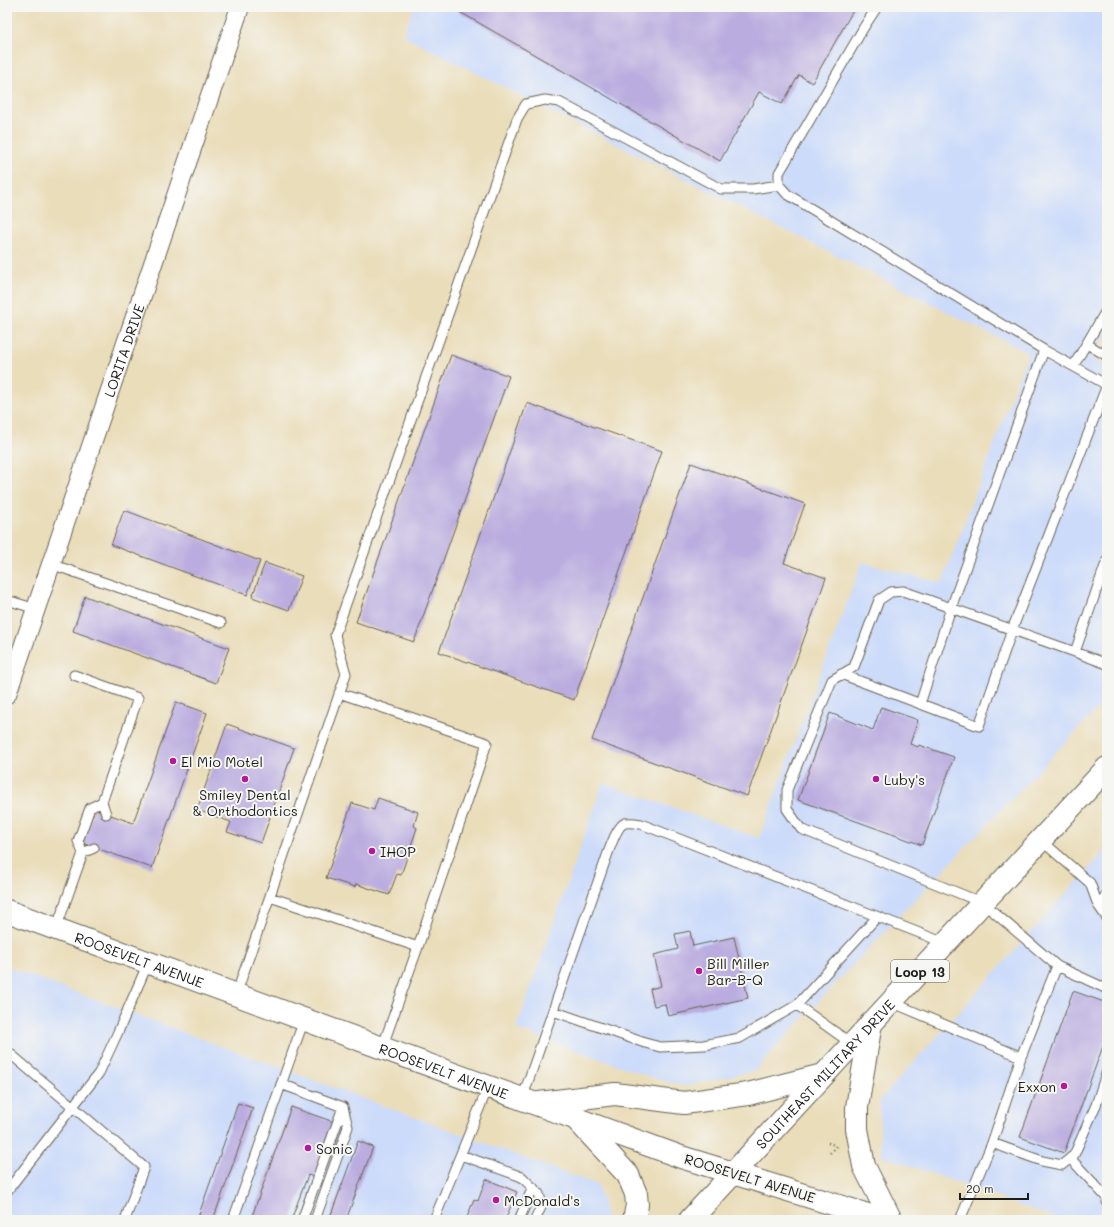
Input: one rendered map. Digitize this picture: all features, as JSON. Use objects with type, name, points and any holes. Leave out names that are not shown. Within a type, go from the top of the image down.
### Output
[{"type":"main road","name":"SOUTHEAST MILITARY DRIVE","points":[[690,1220],[1107,768]]},
{"type":"main road","name":"ROOSEVELT AVENUE","points":[[7,912],[681,1157],[884,1220]]},
{"type":"main road","points":[[871,1023],[857,1107],[857,1129],[864,1166],[891,1220]]},
{"type":"main road","points":[[528,1101],[615,1094],[684,1103],[748,1094],[823,1075]]},
{"type":"main road","points":[[576,1119],[628,1175],[636,1194],[637,1205],[634,1220]]},
{"type":"street","name":"LORITA DRIVE","points":[[7,694],[240,7]]},
{"type":"lane","points":[[841,674],[979,726],[1012,630],[1107,385],[1074,365],[1044,350],[787,194],[779,185],[779,173],[877,7]]},
{"type":"lane","points":[[236,995],[346,674],[335,635],[517,119],[526,104],[545,100],[559,102],[721,189],[753,189],[779,185]]},
{"type":"lane","points":[[1074,365],[1107,309]]},
{"type":"lane","points":[[1087,344],[1107,356]]},
{"type":"lane","points":[[920,704],[951,608],[1044,350]]},
{"type":"lane","points":[[1075,652],[1107,560]]},
{"type":"lane","points":[[51,564],[221,623]]},
{"type":"lane","points":[[1107,664],[903,591],[891,592],[880,600],[854,667],[832,680],[787,790],[787,809],[801,829],[983,902],[1057,966],[1107,989]]},
{"type":"lane","points":[[7,600],[36,609]]},
{"type":"lane","points":[[74,675],[138,698],[102,802],[106,814]]},
{"type":"lane","points":[[339,693],[487,743],[382,1048]]},
{"type":"lane","points":[[56,929],[83,853],[78,841],[90,808],[102,802]]},
{"type":"lane","points":[[528,1101],[553,1011],[608,853],[623,823],[631,822],[641,824],[945,943]]},
{"type":"lane","points":[[1041,840],[1090,883],[1098,905],[1107,918]]},
{"type":"lane","points":[[83,853],[94,848]]},
{"type":"lane","points":[[1098,905],[1107,894]]},
{"type":"lane","points":[[270,897],[418,947]]},
{"type":"lane","points":[[553,1011],[660,1047],[704,1044],[740,1038],[797,1005],[877,917]]},
{"type":"lane","points":[[7,1191],[99,1073],[148,963]]},
{"type":"lane","points":[[960,1220],[992,1143],[1021,1057],[1057,966]]},
{"type":"lane","points":[[892,1002],[1021,1057]]},
{"type":"lane","points":[[797,1005],[852,1044]]},
{"type":"lane","points":[[233,1220],[304,1020]]},
{"type":"lane","points":[[7,1051],[144,1167],[125,1220]]},
{"type":"lane","points":[[992,1143],[1042,1161],[1062,1165],[1074,1155],[1096,1105],[1107,1071]]},
{"type":"lane","points":[[281,1084],[343,1107]]},
{"type":"lane","points":[[434,1220],[488,1087]]},
{"type":"lane","points":[[302,1220],[343,1107]]},
{"type":"lane","points":[[315,1220],[348,1127],[343,1107]]},
{"type":"lane","points":[[461,1155],[522,1177],[539,1194],[542,1205],[535,1220]]},
{"type":"lane","points":[[1070,1158],[1107,1198],[1107,1202]]},
{"type":"lane","points":[[519,1220],[533,1187]]},
{"type":"lane","points":[[239,1202],[241,1220]]},
{"type":"path","points":[[828,1143],[835,1145],[830,1153]]},
{"type":"shaded area","points":[[414,7],[1107,7],[1107,333],[1092,358],[1107,368],[1107,699],[799,1022],[755,1071],[685,1086],[656,1079],[516,1029],[603,783],[759,838],[862,562],[942,583],[1028,353],[403,36]]},
{"type":"shaded area","points":[[1107,848],[1107,1220],[1060,1220],[881,1155],[879,1101]]},
{"type":"shaded area","points":[[7,967],[598,1185],[607,1220],[7,1220]]},
{"type":"building","points":[[461,7],[855,7],[812,83],[799,75],[782,104],[759,92],[720,161],[458,11]]},
{"type":"building","points":[[451,355],[509,376],[414,642],[356,622]]},
{"type":"building","points":[[527,403],[662,451],[574,700],[439,652]]},
{"type":"building","points":[[691,463],[805,504],[784,563],[826,578],[747,796],[592,740]]},
{"type":"building","points":[[124,510],[260,561],[247,595],[111,545]]},
{"type":"building","points":[[265,563],[302,576],[289,610],[252,597]]},
{"type":"building","points":[[85,596],[229,648],[216,683],[73,631]]},
{"type":"building","name":"El Mio Motel","points":[[176,702],[207,713],[152,868],[82,843],[94,809],[133,823]]},
{"type":"building","name":"Luby's","points":[[881,707],[918,720],[910,744],[918,747],[919,745],[954,757],[922,845],[798,800],[830,713],[873,730]]},
{"type":"building","name":"Smiley Dental & Orthodontics","points":[[227,724],[294,748],[261,843],[227,832],[231,822],[197,810]]},
{"type":"building","name":"IHOP","points":[[378,798],[418,812],[414,826],[417,828],[401,875],[397,874],[389,895],[356,884],[355,887],[326,878],[352,803],[374,810]]},
{"type":"building","name":"Bill Miller Bar-B-Q","points":[[690,931],[693,946],[734,937],[748,998],[668,1016],[665,1004],[654,1006],[650,989],[661,986],[654,955],[678,949],[675,934]]},
{"type":"building","name":"Exxon","points":[[1073,991],[1107,1003],[1107,1035],[1064,1153],[1020,1137]]},
{"type":"building","points":[[238,1103],[253,1108],[213,1220],[197,1220]]},
{"type":"building","name":"Sonic","points":[[291,1107],[334,1122],[314,1177],[308,1175],[291,1220],[268,1215],[266,1220],[264,1220],[252,1216]]},
{"type":"building","points":[[358,1141],[373,1147],[346,1220],[329,1220]]},
{"type":"building","name":"McDonald's","points":[[486,1179],[517,1192],[505,1220],[466,1220],[474,1199],[478,1201]]},
{"type":"place","name":"El Mio Motel","points":[[173,761]]},
{"type":"place","name":"Smiley Dental & Orthodontics","points":[[245,779]]},
{"type":"place","name":"Luby's","points":[[876,779]]},
{"type":"place","name":"IHOP","points":[[372,851]]},
{"type":"place","name":"Bill Miller Bar-B-Q","points":[[699,971]]},
{"type":"place","name":"Exxon","points":[[1064,1086]]},
{"type":"place","name":"Sonic","points":[[308,1148]]},
{"type":"place","name":"McDonald's","points":[[496,1200]]}]
